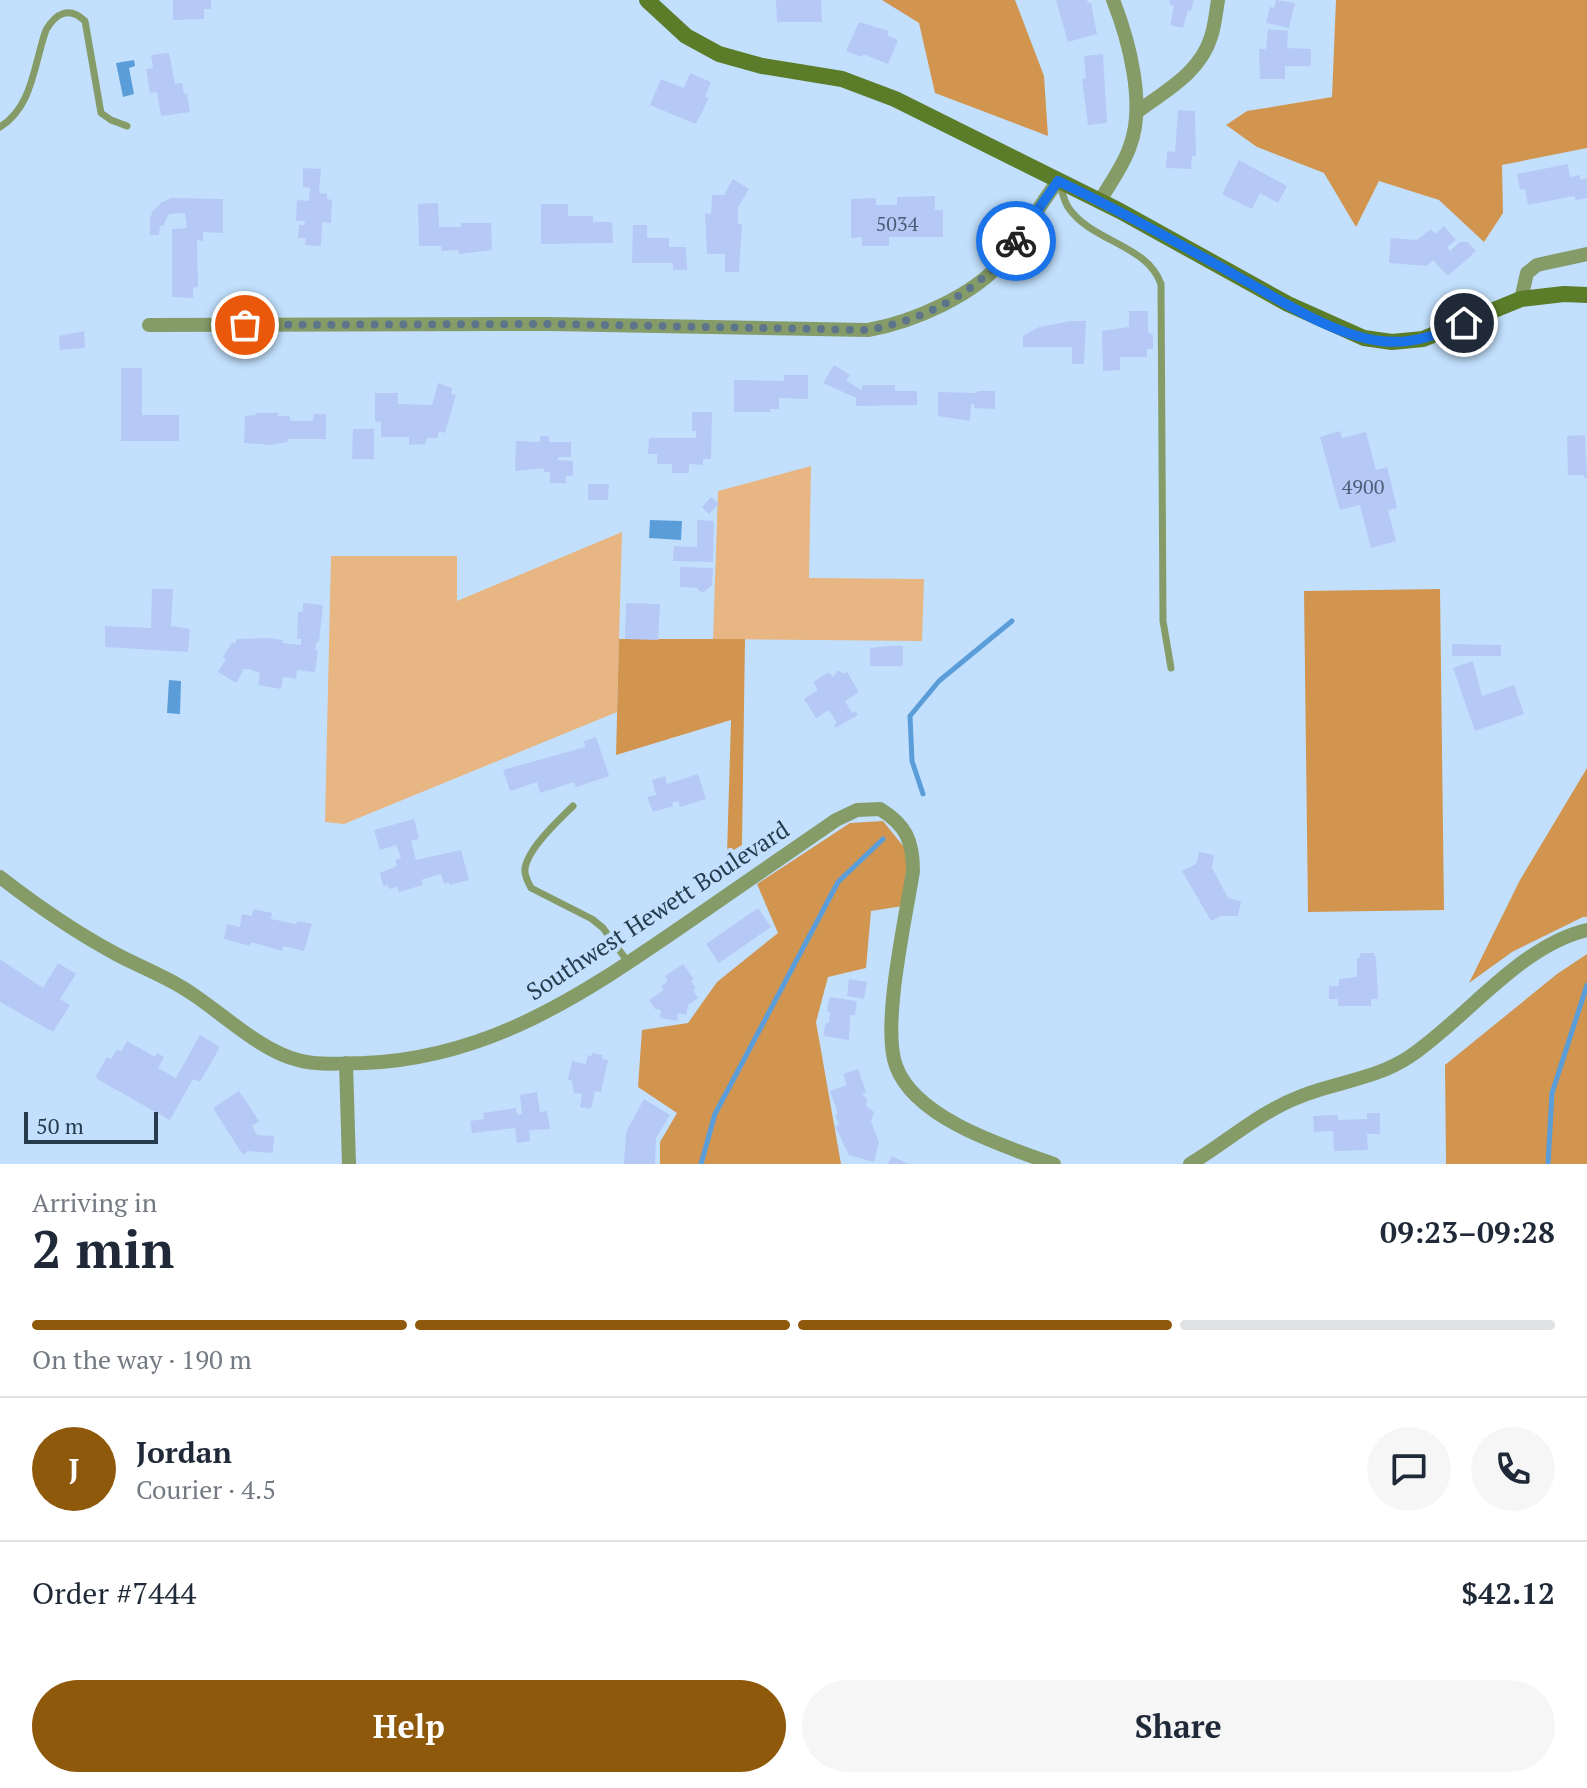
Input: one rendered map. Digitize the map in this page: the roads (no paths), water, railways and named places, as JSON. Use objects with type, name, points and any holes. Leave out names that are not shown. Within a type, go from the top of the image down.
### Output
[{"type":"main road","points":[[647,0],[686,36],[719,54],[865,86],[1100,201],[1288,304],[1364,338],[1392,342],[1423,339],[1521,299],[1587,295]]},
{"type":"street","points":[[1100,201],[1130,149],[1137,112],[1130,55],[1113,0]]},
{"type":"street","points":[[1137,112],[1187,75],[1201,58],[1211,38],[1218,0]]},
{"type":"street","points":[[149,325],[550,324],[868,330],[894,326],[935,310],[1003,261],[1058,181]]},
{"type":"street","points":[[1521,299],[1527,273],[1537,265],[1587,254]]},
{"type":"street","name":"Southwest Hewett Boulevard","points":[[0,877],[93,942],[189,992],[271,1048],[294,1059],[346,1063],[412,1060],[472,1045],[569,1000],[836,820],[857,810],[880,809],[905,829],[913,855],[891,1020],[896,1067],[915,1095],[954,1123],[1054,1164]]},
{"type":"street","points":[[1190,1164],[1277,1107],[1407,1059],[1523,962],[1549,946],[1587,930]]},
{"type":"street","points":[[346,1063],[349,1164]]},
{"type":"lane","points":[[0,127],[11,120],[22,104],[51,20],[66,12],[85,21],[101,113],[127,126]]},
{"type":"lane","points":[[1058,181],[1068,207],[1086,225],[1151,265],[1161,284],[1163,621],[1171,668]]},
{"type":"lane","points":[[573,806],[549,830],[529,858],[526,878],[531,888],[592,919],[603,928],[628,962]]},
{"type":"water","points":[[134,60],[135,66],[129,68],[134,94],[123,97],[116,63]]},
{"type":"water","points":[[650,520],[682,521],[681,540],[649,538]]},
{"type":"water","points":[[169,680],[181,681],[180,714],[167,713]]},
{"type":"waterway","points":[[923,794],[912,761],[910,716],[939,681],[1012,621]]},
{"type":"waterway","points":[[701,1164],[715,1114],[838,882],[883,839]]},
{"type":"waterway","points":[[1548,1164],[1552,1093],[1587,985]]}]
